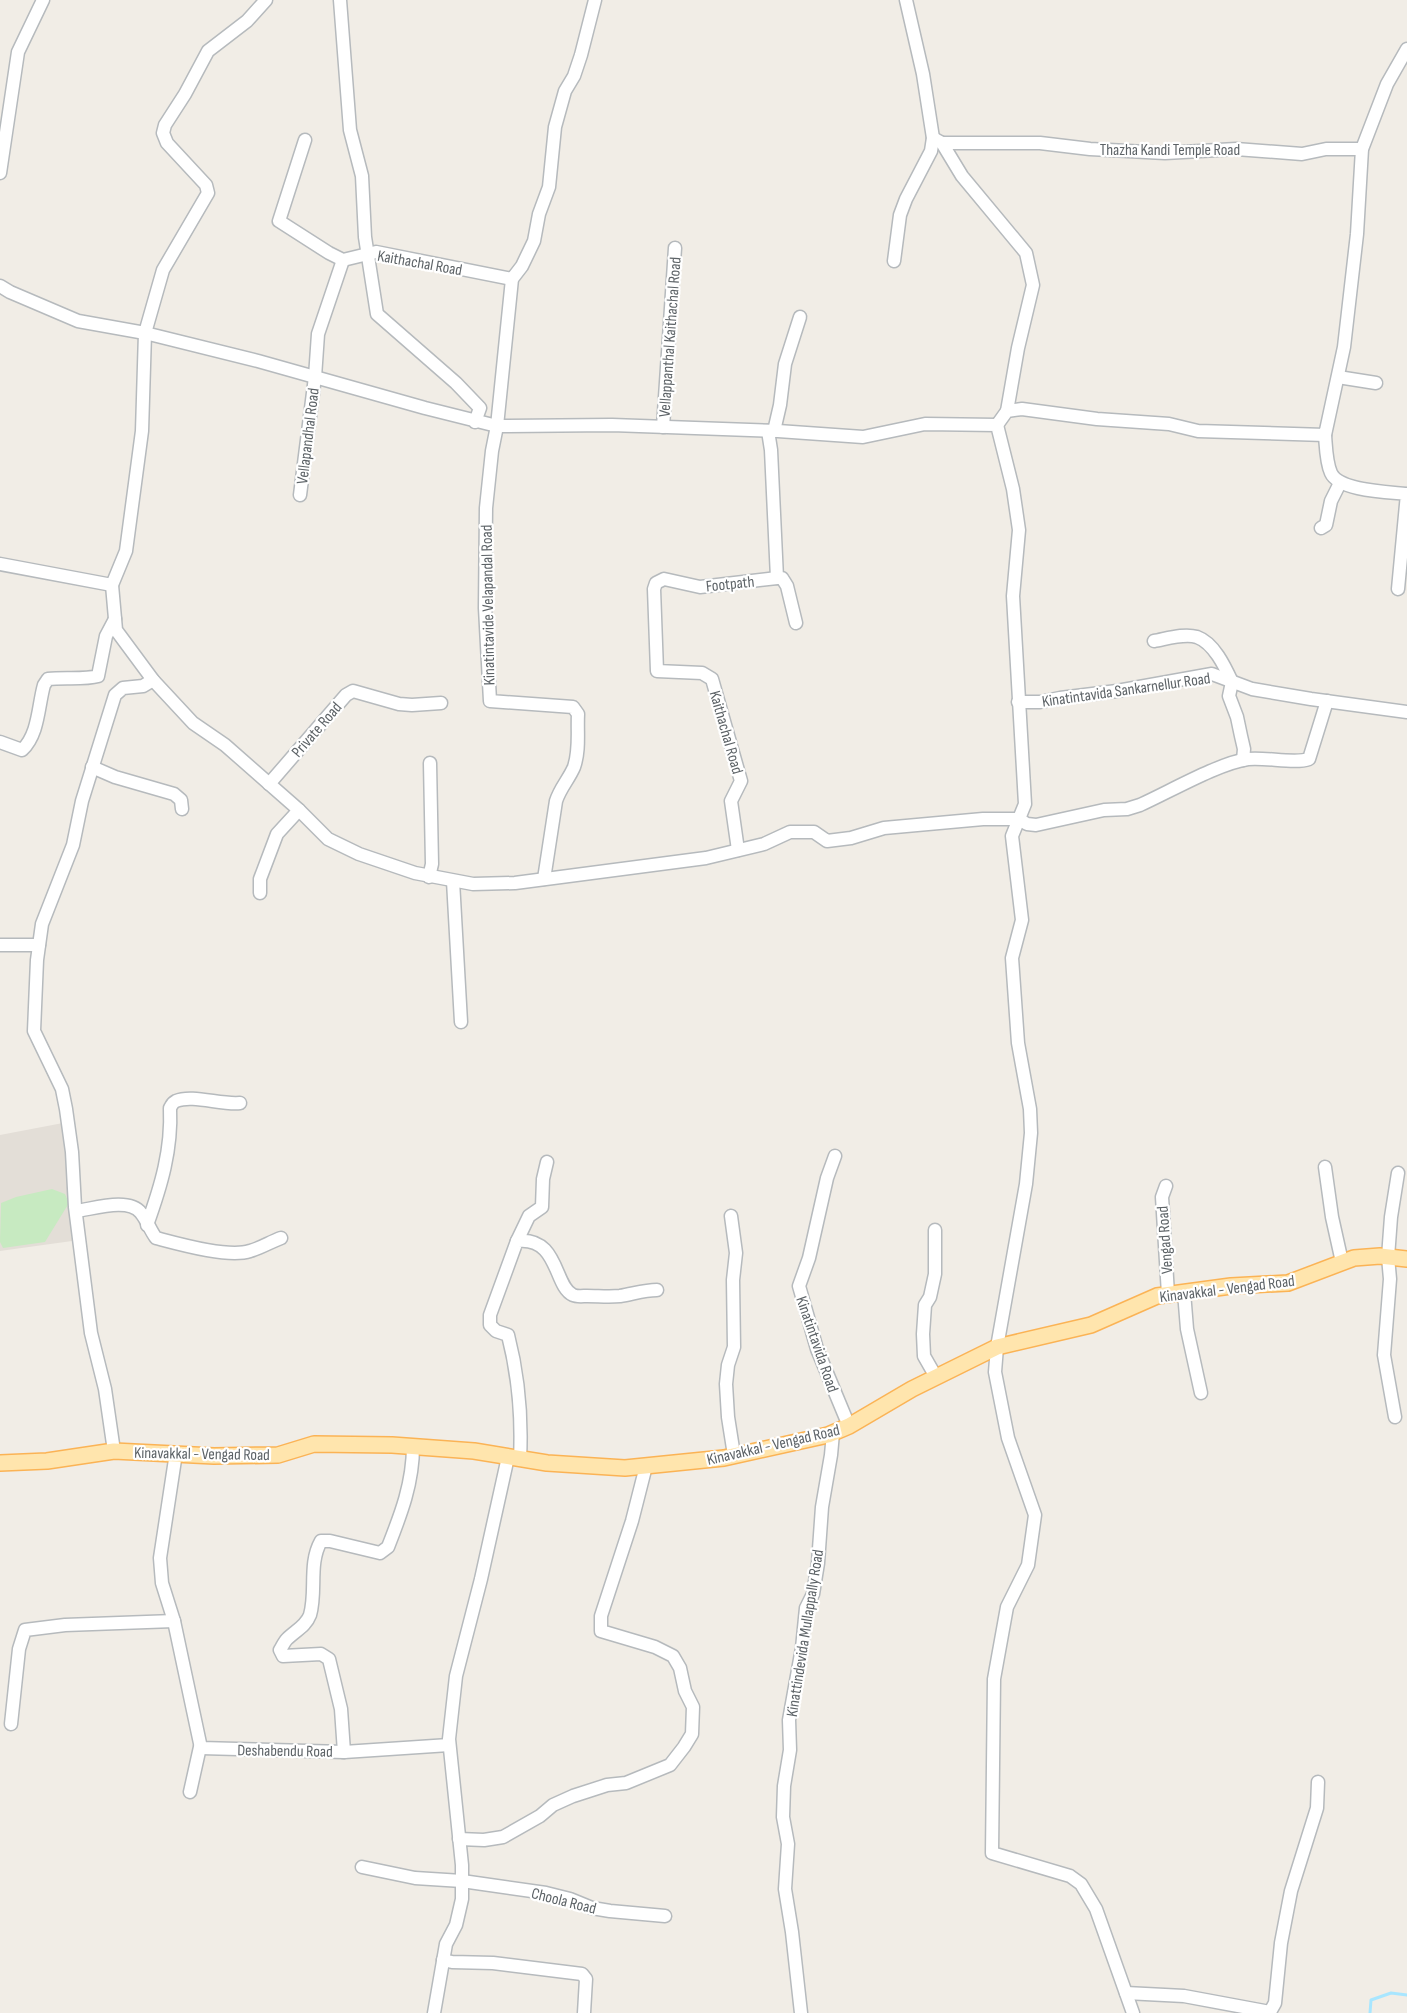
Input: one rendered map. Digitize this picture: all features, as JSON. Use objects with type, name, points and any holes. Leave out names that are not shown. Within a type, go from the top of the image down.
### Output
[{"type":"main road","name":"Kinavakkal - Vengad Road","points":[[0,1463],[47,1461],[114,1451],[214,1456],[278,1455],[314,1444],[413,1446],[474,1451],[547,1463],[625,1468],[734,1455],[833,1433],[912,1389],[997,1347],[1091,1325],[1157,1296],[1231,1286],[1288,1283],[1354,1258],[1407,1259]]},
{"type":"street","points":[[0,173],[18,52],[43,0]]},
{"type":"street","points":[[266,0],[247,21],[208,51],[186,94],[165,125],[163,133],[167,143],[206,185],[208,193],[163,270],[145,333],[142,431],[126,551],[112,585],[116,630],[153,680],[193,723],[225,745],[299,810],[328,839],[359,854],[429,877],[473,884],[505,884],[706,858],[765,844],[790,832],[814,832],[828,841],[851,838],[884,828],[983,819],[1018,819],[1027,824],[1036,825],[1093,812],[1140,805],[1228,764],[1243,760],[1274,758],[1301,762],[1309,759],[1327,701]]},
{"type":"street","points":[[340,0],[350,130],[362,176],[368,254],[377,314],[456,383],[480,408],[475,422]]},
{"type":"street","points":[[497,426],[512,279],[522,266],[534,242],[538,214],[549,187],[555,128],[565,91],[574,76],[581,55],[595,0]]},
{"type":"street","points":[[906,0],[938,141],[962,176],[1026,253],[1033,285],[1018,348],[1007,411],[997,425],[1019,530],[1013,596],[1025,804],[1012,836],[1022,920],[1012,957],[1018,1043],[1030,1109],[1031,1133],[1026,1184],[997,1347],[995,1372],[1008,1438],[1035,1515],[1028,1565],[1008,1607],[994,1678],[992,1853],[1070,1876],[1081,1884],[1096,1909],[1133,2013]]},
{"type":"street","points":[[1398,589],[1407,494],[1351,486],[1335,481],[1330,471],[1325,435],[1344,347],[1357,234],[1362,149],[1387,84],[1407,49]]},
{"type":"street","points":[[305,140],[279,221],[343,260],[318,334],[315,377]]},
{"type":"street","points":[[894,261],[900,215],[906,199],[938,141]]},
{"type":"street","name":"Thazha Kandi Temple Road","points":[[938,141],[1040,143],[1090,149],[1165,153],[1236,149],[1302,154],[1326,149],[1362,149]]},
{"type":"street","name":"Vellappanthal Kaithachal Road","points":[[663,427],[675,248]]},
{"type":"street","name":"Kaithachal Road","points":[[343,260],[376,252],[512,279]]},
{"type":"street","points":[[0,286],[78,321],[145,333],[258,361],[475,422],[497,426],[663,427],[863,437],[925,424],[997,425]]},
{"type":"street","points":[[796,623],[787,586],[782,578],[777,578],[771,431],[780,405],[785,364],[801,317]]},
{"type":"street","name":"Vellapandhal Road","points":[[300,495],[315,377]]},
{"type":"street","points":[[1338,377],[1376,383]]},
{"type":"street","points":[[1007,411],[1022,409],[1097,419],[1168,424],[1198,431],[1325,435]]},
{"type":"street","name":"Kinatintavide Velapandal Road","points":[[497,426],[486,508],[485,608],[490,701],[573,707],[578,714],[578,749],[574,767],[556,801],[544,879]]},
{"type":"street","points":[[1321,528],[1326,525],[1331,501],[1340,483]]},
{"type":"street","points":[[0,564],[112,585]]},
{"type":"street","name":"Footpath","points":[[654,589],[656,583],[664,579],[700,587],[777,578]]},
{"type":"street","name":"Kaithachal Road","points":[[654,589],[657,671],[702,673],[712,679],[716,690],[741,781],[731,801],[738,850]]},
{"type":"street","points":[[0,742],[22,750],[28,745],[33,735],[44,685],[48,679],[98,676],[106,636],[115,619]]},
{"type":"street","name":"Kinatintavida Sankarnellur Road","points":[[1154,640],[1198,637],[1218,656],[1232,682],[1229,696],[1237,717],[1244,749],[1243,760]]},
{"type":"street","name":"Kinatintavida Sankarnellur Road","points":[[1018,702],[1040,702],[1117,691],[1212,674],[1232,682]]},
{"type":"street","points":[[114,1451],[105,1389],[91,1333],[76,1211],[72,1152],[62,1089],[34,1031],[42,924],[73,845],[82,801],[107,718],[118,690],[143,686],[153,680]]},
{"type":"street","points":[[1232,682],[1252,688],[1327,701],[1407,712]]},
{"type":"street","name":"Private Road","points":[[269,784],[346,695],[353,691],[399,704],[441,703]]},
{"type":"street","points":[[429,877],[432,864],[430,763]]},
{"type":"street","points":[[92,767],[115,777],[174,794],[181,800],[182,809]]},
{"type":"street","points":[[260,893],[260,879],[277,834],[299,810]]},
{"type":"street","points":[[453,881],[461,1022]]},
{"type":"street","points":[[0,945],[39,945]]},
{"type":"street","points":[[147,1225],[165,1173],[170,1143],[172,1104],[176,1101],[188,1100],[240,1103]]},
{"type":"street","name":"Kinatintavida Road","points":[[835,1156],[824,1190],[809,1258],[799,1286],[817,1349],[849,1426]]},
{"type":"street","points":[[434,2013],[446,1944],[456,1925],[462,1899],[459,1839],[449,1745],[456,1676],[521,1430],[513,1354],[508,1335],[496,1331],[490,1325],[490,1315],[517,1241],[529,1216],[542,1207],[543,1179],[547,1162]]},
{"type":"street","points":[[1325,1167],[1332,1217],[1342,1262]]},
{"type":"street","points":[[1395,1417],[1384,1355],[1390,1279],[1388,1257],[1391,1217],[1398,1173]]},
{"type":"street","name":"Vengad Road","points":[[1166,1186],[1162,1197],[1168,1294]]},
{"type":"street","points":[[76,1211],[107,1205],[135,1208],[141,1213],[156,1238],[208,1250],[249,1252],[281,1238]]},
{"type":"street","points":[[731,1216],[736,1253],[733,1280],[734,1347],[728,1365],[726,1384],[734,1455]]},
{"type":"street","points":[[935,1230],[935,1274],[930,1297],[925,1305],[923,1334],[924,1356],[936,1377]]},
{"type":"street","points":[[517,1241],[527,1240],[542,1247],[556,1267],[568,1291],[574,1296],[620,1296],[642,1290],[657,1290]]},
{"type":"street","points":[[1184,1292],[1187,1329],[1201,1393]]},
{"type":"street","name":"Kinattindevida Mullappally Road","points":[[801,2013],[792,1932],[784,1889],[788,1844],[783,1817],[784,1786],[790,1750],[789,1720],[802,1648],[806,1608],[813,1594],[818,1563],[822,1507],[833,1433]]},
{"type":"street","name":"Deshabendu Road","points":[[200,1747],[204,1749],[344,1752],[342,1709],[329,1659],[321,1654],[283,1656],[280,1650],[286,1640],[300,1629],[309,1617],[313,1596],[313,1570],[317,1548],[321,1541],[380,1553],[388,1547],[409,1491],[413,1446]]},
{"type":"street","points":[[176,1454],[160,1558],[162,1583],[174,1621],[196,1718],[200,1747],[190,1792]]},
{"type":"street","points":[[459,1839],[484,1840],[503,1837],[540,1816],[553,1805],[573,1796],[608,1785],[626,1783],[670,1765],[692,1734],[693,1707],[685,1691],[680,1668],[673,1656],[655,1647],[601,1631],[602,1616],[632,1521],[646,1466]]},
{"type":"street","points":[[11,1724],[19,1649],[25,1630],[65,1625],[174,1621]]},
{"type":"street","points":[[344,1752],[449,1745]]},
{"type":"street","points":[[1126,1993],[1184,1996],[1270,2012],[1275,2002],[1281,1943],[1291,1891],[1317,1808],[1318,1782]]},
{"type":"street","points":[[362,1867],[415,1878],[462,1881]]},
{"type":"street","name":"Choola Road","points":[[462,1881],[546,1893],[592,1908],[665,1916]]},
{"type":"street","points":[[443,1960],[493,1963],[582,1974],[586,1979],[584,2013]]},
{"type":"shaded area","points":[[63,1123],[70,1171],[72,1241],[0,1251],[0,1135]]},
{"type":"green space","points":[[52,1189],[65,1194],[69,1203],[45,1242],[3,1248],[0,1242],[1,1203],[16,1197]]},
{"type":"waterway","points":[[1370,2013],[1371,2000],[1391,1993],[1407,1995]]}]
